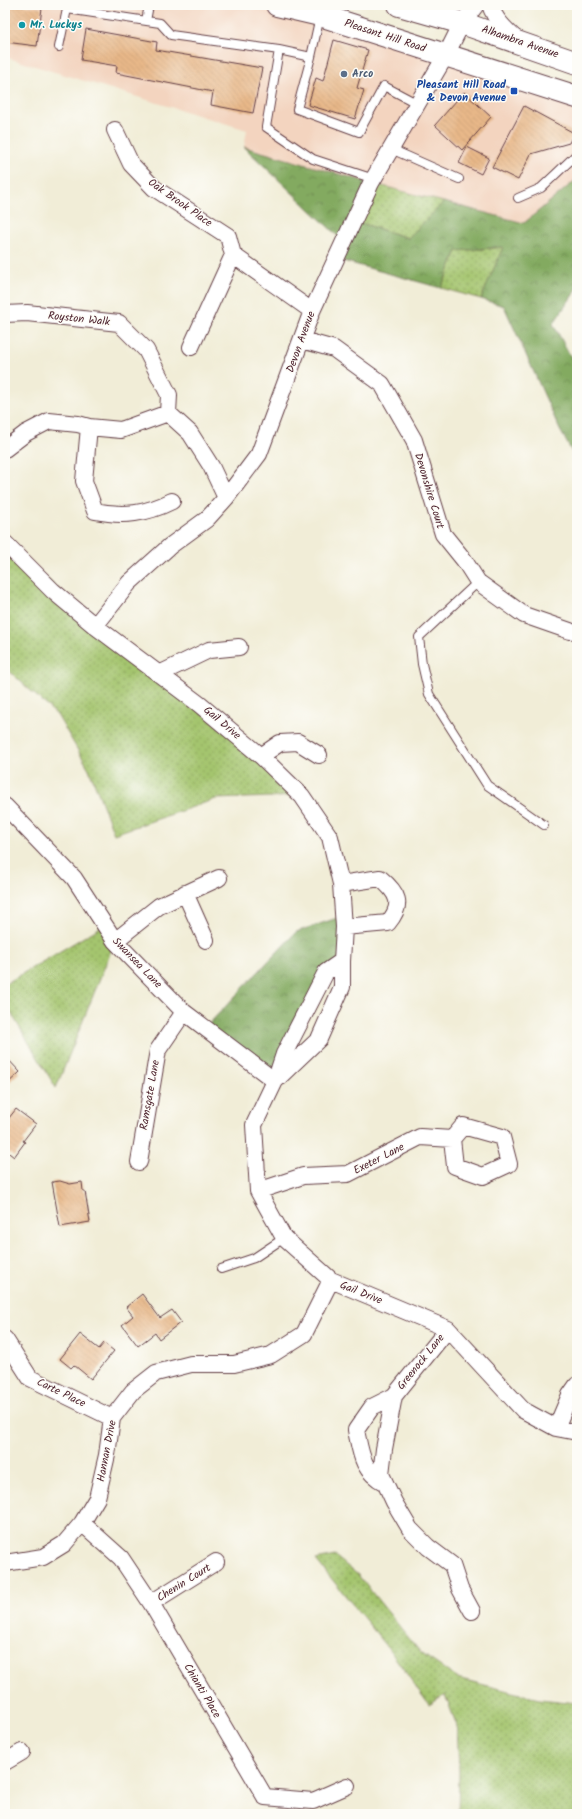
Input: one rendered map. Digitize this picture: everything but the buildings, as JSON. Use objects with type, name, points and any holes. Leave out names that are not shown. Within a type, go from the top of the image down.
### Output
[{"type":"main road","name":"Pleasant Hill Road","points":[[277,5],[320,15],[446,55]]},
{"type":"main road","points":[[406,5],[462,14]]},
{"type":"main road","name":"Alhambra Avenue","points":[[462,14],[518,41],[577,63]]},
{"type":"main road","points":[[446,55],[577,97]]},
{"type":"street","name":"Devon Avenue","points":[[95,626],[129,583],[170,546],[207,519],[226,498],[259,454],[312,310],[374,179],[446,55],[462,14],[476,5]]},
{"type":"street","points":[[490,5],[492,12],[501,26],[518,41]]},
{"type":"street","name":"Oak Brook Place","points":[[115,130],[132,164],[154,188],[228,236],[233,255]]},
{"type":"street","points":[[191,347],[233,255],[312,310]]},
{"type":"street","name":"Royston Walk","points":[[5,314],[27,313],[119,323],[146,350],[169,395],[168,413]]},
{"type":"street","name":"Devonshire Court","points":[[302,340],[334,349],[382,384],[414,440],[443,534],[464,560],[478,582],[524,615],[570,631]]},
{"type":"street","points":[[5,449],[26,433],[49,421],[121,430],[168,413],[190,433],[211,466],[226,498]]},
{"type":"street","points":[[89,427],[84,480],[95,511],[115,515],[153,510],[172,501]]},
{"type":"street","name":"Gail Drive","points":[[5,543],[54,590],[95,626],[159,674],[262,756],[302,796],[330,837],[341,884],[344,927],[342,987],[318,1038],[275,1081]]},
{"type":"street","points":[[159,674],[209,650],[239,647]]},
{"type":"street","points":[[262,756],[280,743],[298,742],[319,755]]},
{"type":"street","name":"Swansea Lane","points":[[5,806],[74,878],[115,941],[184,1012],[275,1081]]},
{"type":"street","points":[[115,941],[159,906],[219,878]]},
{"type":"street","points":[[341,884],[380,878],[393,889],[398,899],[394,916],[388,924],[344,927]]},
{"type":"street","points":[[185,894],[206,940]]},
{"type":"street","name":"Gail Drive","points":[[342,961],[326,972],[284,1054],[275,1081],[254,1125],[258,1191],[284,1238],[331,1280],[448,1329],[523,1410],[556,1428],[577,1432]]},
{"type":"street","name":"Ramsgate Lane","points":[[139,1162],[158,1050],[184,1012]]},
{"type":"street","name":"Exeter Lane","points":[[258,1191],[303,1176],[348,1174],[420,1137],[452,1139]]},
{"type":"street","name":"Hannan Drive","points":[[5,1563],[43,1557],[64,1544],[82,1523],[97,1498],[107,1455],[112,1418],[133,1391],[156,1373],[190,1364],[234,1364],[271,1355],[304,1334],[331,1280]]},
{"type":"street","name":"Greenock Lane","points":[[385,1483],[377,1478],[363,1463],[356,1430],[372,1407],[394,1396],[448,1329]]},
{"type":"street","name":"Carte Place","points":[[5,1339],[30,1378],[112,1418]]},
{"type":"street","points":[[556,1428],[570,1395],[577,1385]]},
{"type":"street","name":"Greenock Lane","points":[[394,1396],[381,1474],[394,1502],[410,1529],[428,1547],[452,1565],[460,1589],[472,1611]]},
{"type":"street","name":"Chianti Place","points":[[82,1523],[121,1558],[151,1603],[265,1797],[313,1801],[346,1786]]},
{"type":"street","name":"Chenin Court","points":[[151,1603],[216,1562]]},
{"type":"street","points":[[5,1762],[22,1752]]},
{"type":"lane","points":[[146,21],[149,5]]},
{"type":"lane","points":[[59,47],[67,9],[160,23],[171,35],[279,50],[311,57]]},
{"type":"lane","points":[[320,15],[311,57],[297,109],[359,132],[384,86],[418,104]]},
{"type":"lane","points":[[279,50],[266,127],[313,159],[374,179]]},
{"type":"lane","points":[[391,149],[459,179]]},
{"type":"lane","points":[[518,198],[541,188],[577,154]]},
{"type":"lane","points":[[478,582],[419,637],[422,664],[428,694],[487,785],[544,826]]},
{"type":"lane","points":[[221,1269],[254,1258],[284,1238]]},
{"type":"shaded area","points":[[5,5],[272,5],[577,97],[577,179],[524,223],[371,183],[244,147],[247,130],[5,57]]},
{"type":"green space","points":[[244,147],[371,183],[354,221],[408,238],[444,202],[524,223],[577,179],[577,289],[553,324],[577,368],[577,461],[560,430],[504,306],[481,299],[503,247],[457,251],[441,288],[336,259],[344,242]]},
{"type":"green space","points":[[371,183],[444,202],[408,238],[354,221]]},
{"type":"green space","points":[[504,247],[481,299],[441,288],[457,251]]},
{"type":"green space","points":[[5,543],[302,796],[216,799],[114,834],[89,769],[57,715],[5,667]]},
{"type":"green space","points":[[343,916],[342,961],[326,972],[275,1081],[205,1028],[296,932]]},
{"type":"green space","points":[[104,925],[115,941],[56,1088],[5,1003],[5,984]]},
{"type":"green space","points":[[335,1556],[358,1575],[421,1653],[457,1678],[540,1699],[577,1703],[577,1814],[458,1814],[459,1771],[457,1726],[445,1695],[429,1705],[386,1645],[316,1560]]},
{"type":"place","name":"Mr. Luckys","points":[[22,25]]},
{"type":"place","name":"Arco","points":[[344,74]]},
{"type":"place","name":"Pleasant Hill Road & Devon Avenue","points":[[514,91]]}]
